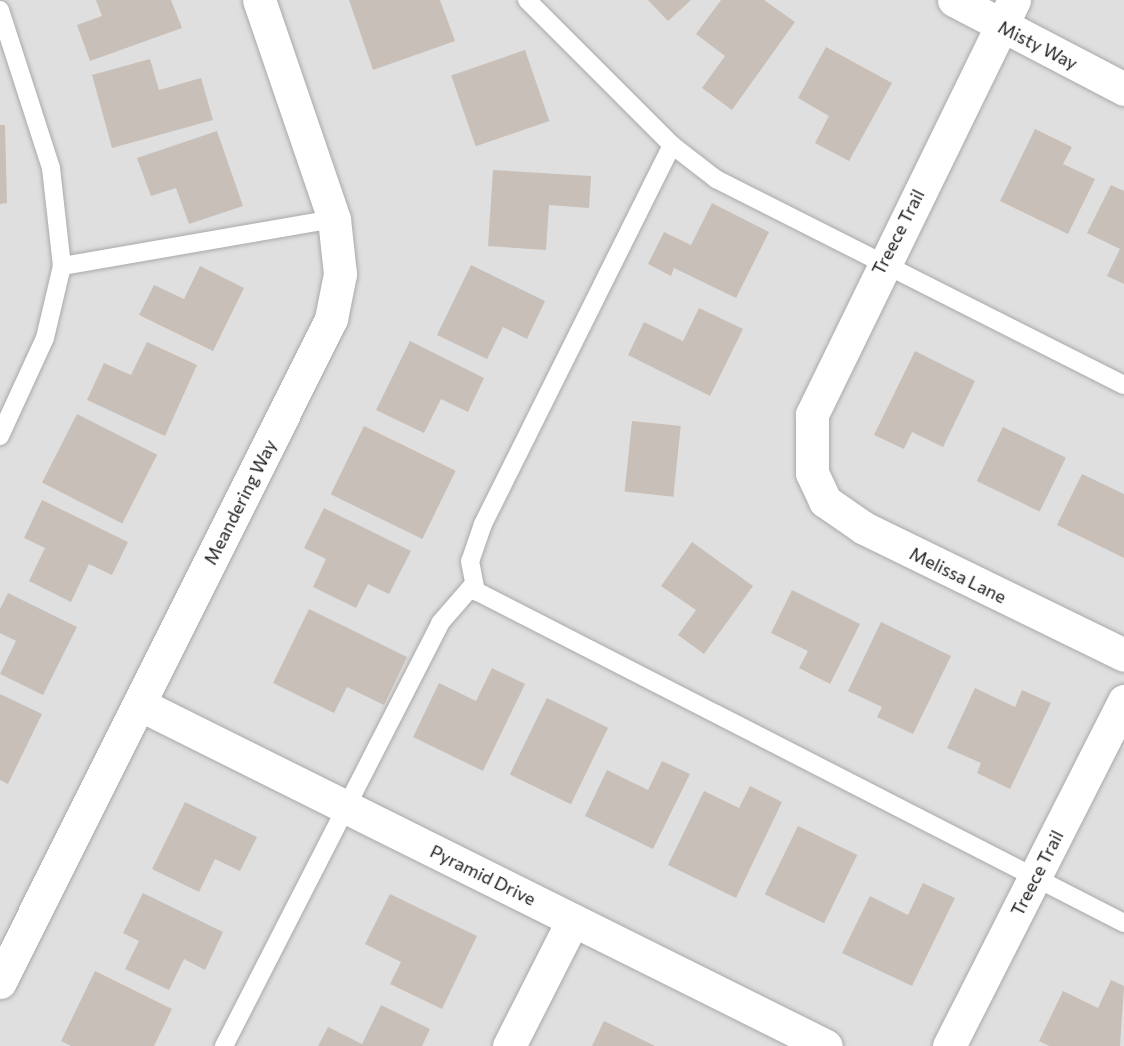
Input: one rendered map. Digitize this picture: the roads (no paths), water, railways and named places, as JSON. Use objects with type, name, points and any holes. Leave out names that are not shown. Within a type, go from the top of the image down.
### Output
[{"type":"street","name":"Meandering Way","points":[[0,982],[331,319],[340,274],[334,219],[259,0]]},
{"type":"street","name":"Misty Way","points":[[954,0],[1007,13],[1124,89]]},
{"type":"street","name":"Treece Trail","points":[[812,473],[812,414],[882,262],[1007,13]]},
{"type":"street","name":"Melissa Lane","points":[[812,473],[825,501],[864,528],[1124,655]]},
{"type":"street","name":"Treece Trail","points":[[950,1046],[1124,701]]},
{"type":"street","name":"Pyramid Drive","points":[[139,704],[826,1046]]},
{"type":"street","points":[[509,1046],[573,920]]},
{"type":"lane","points":[[527,0],[672,145],[716,179],[1124,385]]},
{"type":"lane","points":[[0,10],[51,168],[62,266],[45,338],[0,436]]},
{"type":"lane","points":[[672,145],[483,524],[470,561],[473,585],[500,607],[1124,923]]},
{"type":"lane","points":[[62,266],[334,219]]},
{"type":"lane","points":[[224,1046],[344,806],[440,623],[473,585]]}]
